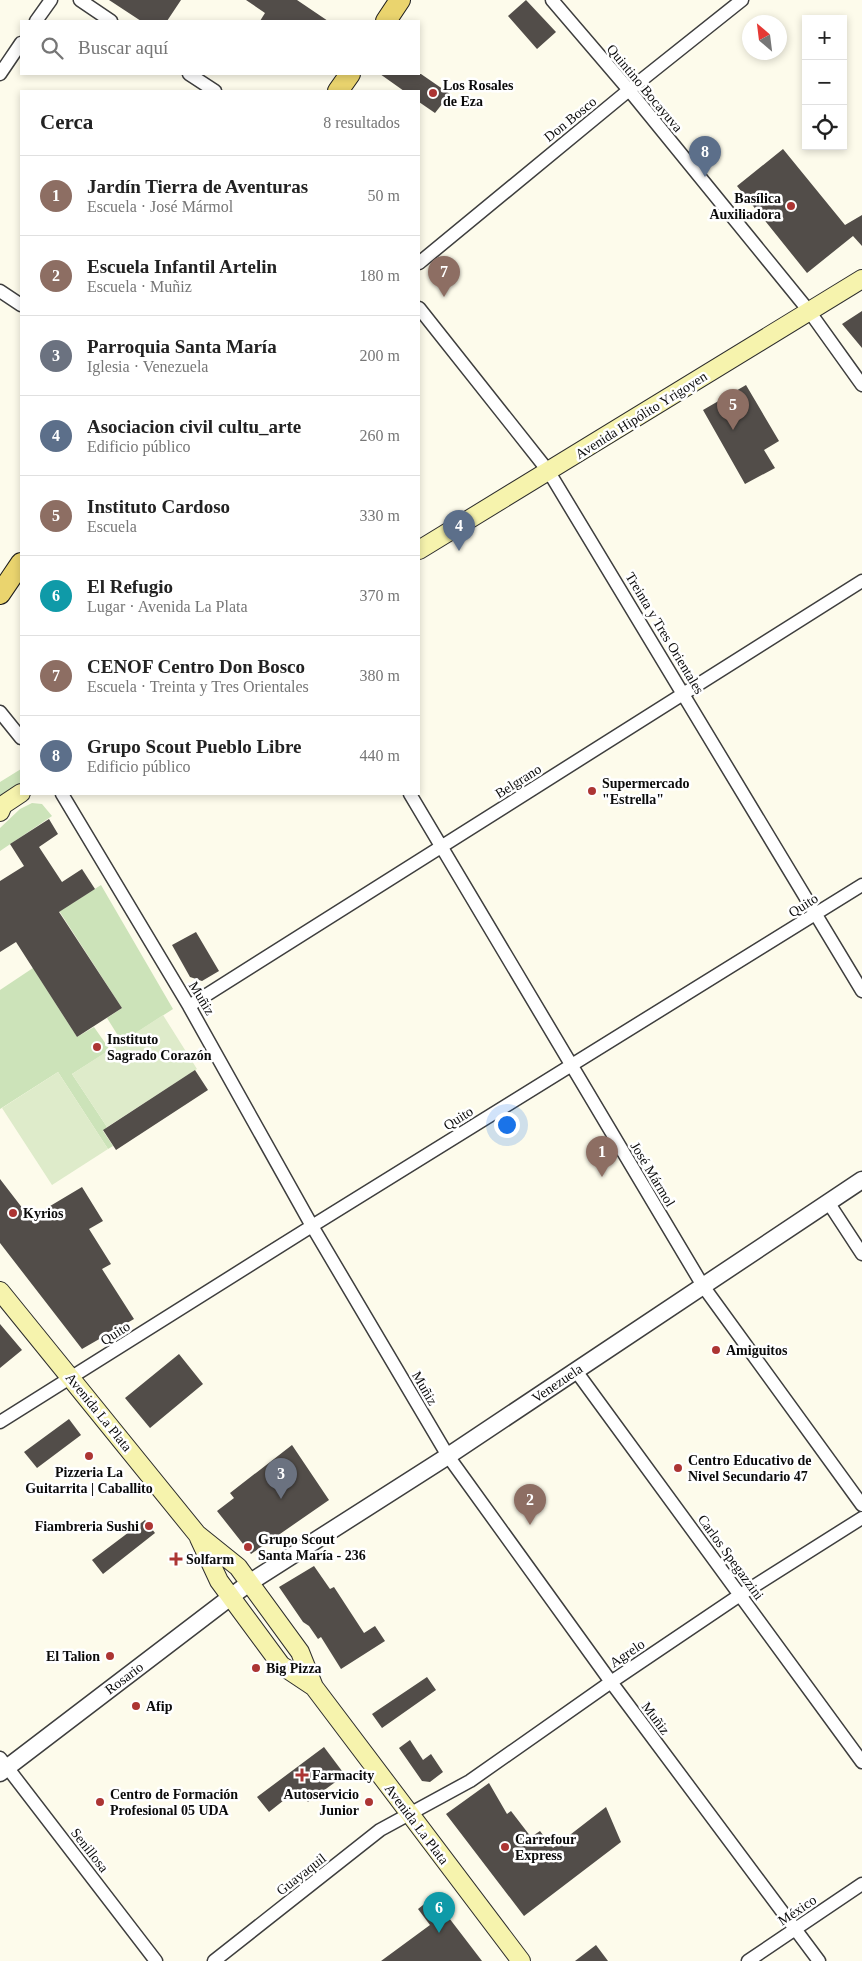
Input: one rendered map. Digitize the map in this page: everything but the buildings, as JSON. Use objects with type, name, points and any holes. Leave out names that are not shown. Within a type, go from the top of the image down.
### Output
[{"type":"main road","points":[[387,20],[400,0]]},
{"type":"main road","points":[[339,90],[349,75]]},
{"type":"main road","name":"Avenida Hipólito Yrigoyen","points":[[420,549],[862,279]]},
{"type":"main road","points":[[0,594],[20,564]]},
{"type":"main road","points":[[0,812],[3,805],[20,794]]},
{"type":"main road","name":"Avenida La Plata","points":[[0,1291],[197,1534],[238,1567],[300,1652],[314,1687],[521,1961]]},
{"type":"main road","name":"Avenida La Plata","points":[[197,1534],[219,1581],[281,1665],[314,1687]]},
{"type":"street","points":[[37,20],[51,0]]},
{"type":"street","points":[[80,0],[110,20]]},
{"type":"street","name":"Quintino Bocayuva","points":[[552,0],[629,90],[809,311],[862,385]]},
{"type":"street","name":"Don Bosco","points":[[420,262],[629,90],[742,0]]},
{"type":"street","points":[[0,74],[20,44]]},
{"type":"street","points":[[191,75],[213,90]]},
{"type":"street","points":[[0,291],[20,304]]},
{"type":"street","name":"Treinta y Tres Orientales","points":[[420,309],[549,472],[862,990]]},
{"type":"street","name":"Belgrano","points":[[189,1006],[862,581]]},
{"type":"street","points":[[0,712],[20,737]]},
{"type":"street","name":"Muñiz","points":[[63,795],[189,1006],[312,1226],[448,1456],[611,1682],[819,1961]]},
{"type":"street","name":"José Mármol","points":[[411,795],[703,1286],[862,1505]]},
{"type":"street","name":"Quito","points":[[0,1422],[862,885]]},
{"type":"street","name":"Venezuela","points":[[249,1583],[448,1456],[862,1180]]},
{"type":"street","points":[[828,1202],[862,1254]]},
{"type":"street","name":"Carlos Spegazzini","points":[[576,1371],[862,1762]]},
{"type":"street","name":"Agrelo","points":[[409,1814],[470,1781],[611,1682],[740,1595],[862,1518]]},
{"type":"street","name":"Rosario","points":[[2,1766],[249,1583]]},
{"type":"street","name":"Senillosa","points":[[2,1766],[156,1961]]},
{"type":"street","name":"Guayaquil","points":[[214,1961],[380,1830],[409,1814]]},
{"type":"street","name":"México","points":[[748,1961],[862,1884]]},
{"type":"green space","points":[[20,770],[20,789],[0,801],[0,782]]},
{"type":"green space","points":[[32,803],[42,804],[52,816],[0,851],[0,828],[20,809]]},
{"type":"green space","points":[[101,885],[173,1009],[122,1042],[107,1018],[122,1008],[54,903],[71,904]]},
{"type":"green space","points":[[33,968],[77,1037],[94,1027],[110,1050],[72,1074],[107,1127],[103,1131],[113,1146],[108,1149],[58,1072],[0,1109],[0,990]]},
{"type":"green space","points":[[163,1015],[197,1069],[107,1127],[72,1074]]},
{"type":"green space","points":[[58,1072],[108,1149],[52,1185],[2,1108]]},
{"type":"place","name":"Los Rosales de Eza","points":[[433,93]]},
{"type":"place","name":"Grupo Scout Pueblo Libre","points":[[705,177]]},
{"type":"place","name":"Basílica Auxiliadora","points":[[791,206]]},
{"type":"place","name":"CENOF Centro Don Bosco","points":[[444,297]]},
{"type":"place","name":"Instituto Cardoso","points":[[733,430]]},
{"type":"place","name":"Asociacion civil cultu_arte","points":[[459,551]]},
{"type":"place","name":"Supermercado \"Estrella\"","points":[[592,791]]},
{"type":"place","name":"Instituto Sagrado Corazón","points":[[97,1047]]},
{"type":"place","name":"Jardín Tierra de Aventuras","points":[[602,1177]]},
{"type":"place","name":"Kyrios","points":[[13,1213]]},
{"type":"place","name":"Amiguitos","points":[[716,1350]]},
{"type":"place","name":"Pizzeria La Guitarrita | Caballito","points":[[89,1456]]},
{"type":"place","name":"Centro Educativo de Nivel Secundario 47","points":[[678,1468]]},
{"type":"place","name":"Parroquia Santa María","points":[[281,1499]]},
{"type":"place","name":"Escuela Infantil Artelin","points":[[530,1525]]},
{"type":"place","name":"Fiambreria Sushi","points":[[149,1526]]},
{"type":"place","name":"Grupo Scout Santa María - 236","points":[[248,1547]]},
{"type":"place","name":"Solfarm","points":[[176,1559]]},
{"type":"place","name":"El Talion","points":[[110,1656]]},
{"type":"place","name":"Big Pizza","points":[[256,1668]]},
{"type":"place","name":"Afip","points":[[136,1706]]},
{"type":"place","name":"Farmacity","points":[[302,1775]]},
{"type":"place","name":"Centro de Formación Profesional 05 UDA","points":[[100,1802]]},
{"type":"place","name":"Autoservicio Junior","points":[[369,1802]]},
{"type":"place","name":"Carrefour Express","points":[[505,1847]]},
{"type":"place","name":"El Refugio","points":[[439,1933]]}]
